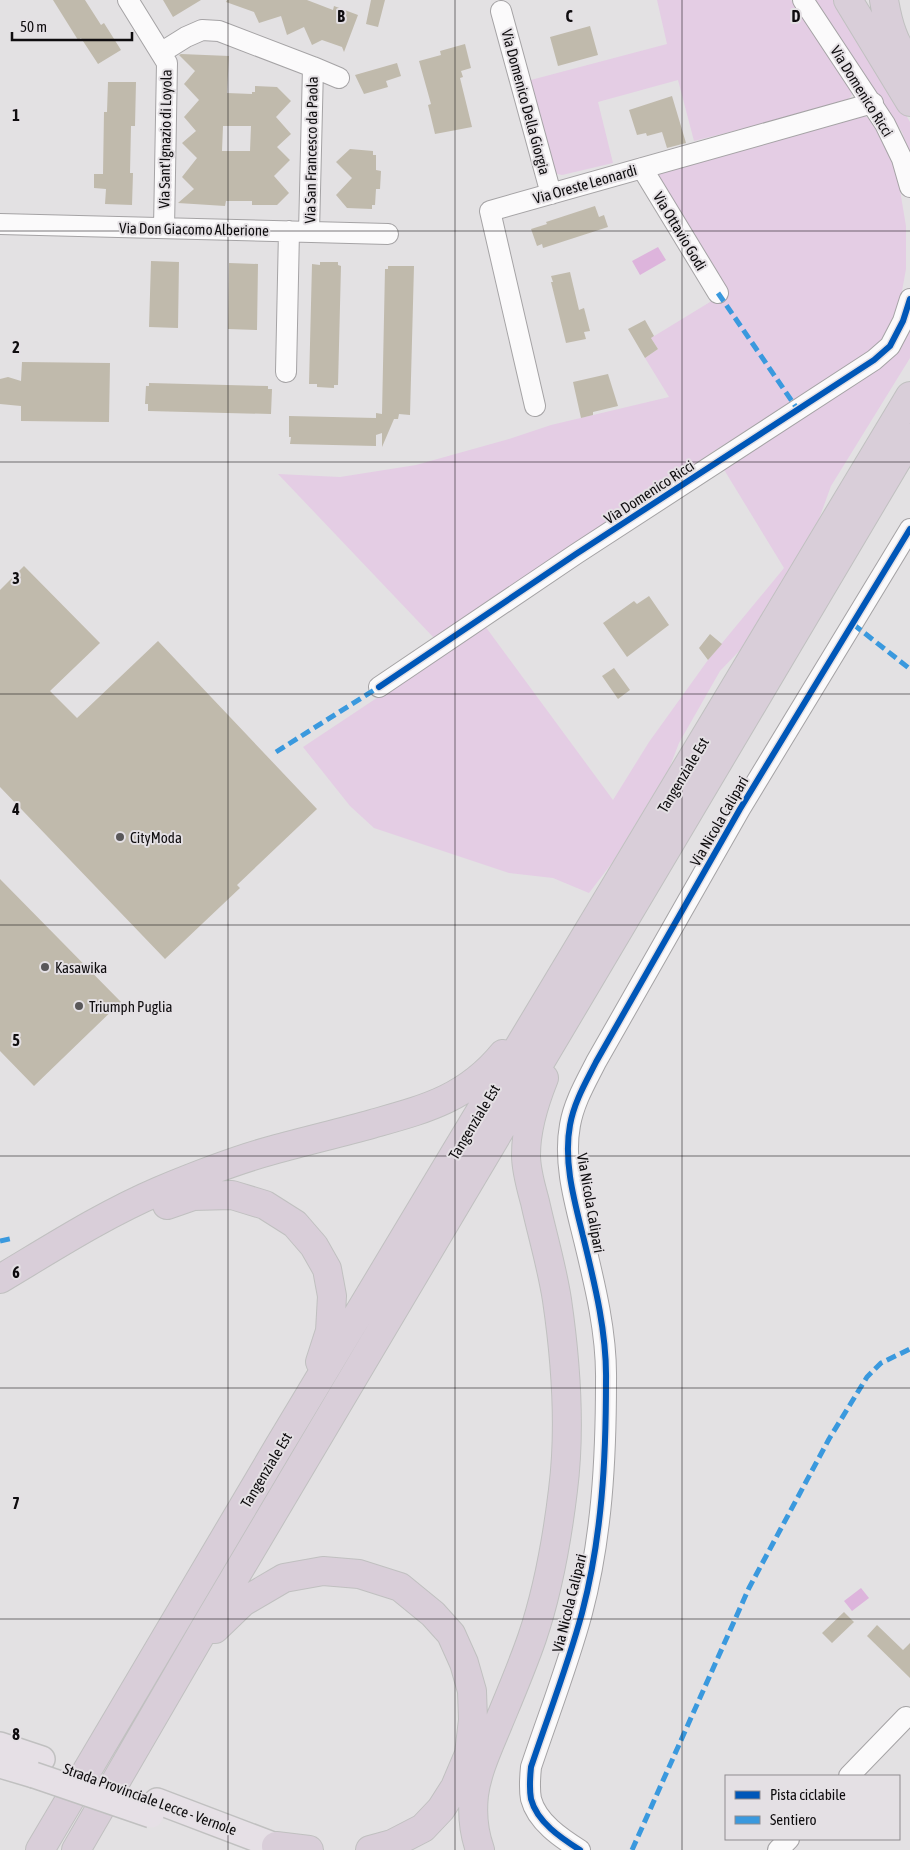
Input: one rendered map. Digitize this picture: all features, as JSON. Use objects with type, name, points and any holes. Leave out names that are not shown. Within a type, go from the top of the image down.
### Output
[{"type":"highway","points":[[848,0],[910,102]]},
{"type":"highway","points":[[884,0],[887,20],[894,41],[910,64]]},
{"type":"highway","points":[[852,493],[857,469],[910,376]]},
{"type":"highway","name":"Tangenziale Est","points":[[78,1847],[614,913],[852,493],[910,396]]},
{"type":"highway","name":"Tangenziale Est","points":[[40,1850],[279,1446],[910,438]]},
{"type":"highway","points":[[0,1279],[89,1226],[158,1191],[270,1150],[424,1110],[472,1085],[488,1072],[503,1055],[588,918],[614,913],[620,940],[551,1060],[533,1108],[527,1136],[526,1158],[556,1297],[564,1352],[567,1424],[563,1489],[550,1576],[533,1637],[490,1742],[474,1794],[473,1817],[480,1850]]},
{"type":"highway","points":[[0,1298],[68,1254],[152,1210],[193,1196],[232,1194],[265,1205],[296,1224],[314,1246],[327,1269],[332,1296],[330,1331],[323,1357],[285,1422],[279,1446]]},
{"type":"highway","points":[[78,1847],[98,1824],[206,1643],[220,1623],[243,1602],[284,1578],[323,1571],[359,1574],[400,1587],[420,1603],[451,1634],[464,1664],[472,1691],[473,1720],[468,1754],[455,1788],[441,1808],[423,1828],[392,1844],[370,1850]]},
{"type":"highway","points":[[271,1849],[309,1850]]},
{"type":"main road","points":[[0,1745],[38,1767]]},
{"type":"main road","points":[[0,1764],[38,1767]]},
{"type":"main road","name":"Strada Provinciale Lecce - Vernole","points":[[38,1767],[271,1849]]},
{"type":"street","name":"Via Sant'Ignazio di Loyola","points":[[128,0],[162,52],[167,63],[164,228]]},
{"type":"street","name":"Via Domenico Ricci","points":[[803,0],[873,103],[902,159],[910,187]]},
{"type":"street","name":"Via Domenico Della Giorgia","points":[[501,11],[551,194]]},
{"type":"street","name":"Via San Francesco da Paola","points":[[162,52],[186,37],[202,30],[218,31],[339,78]]},
{"type":"street","name":"Via San Francesco da Paola","points":[[309,232],[313,67]]},
{"type":"street","name":"Via Oreste Leonardi","points":[[536,406],[490,211],[873,103]]},
{"type":"street","name":"Via Ottavio Godi","points":[[642,168],[718,293]]},
{"type":"street","name":"Via Don Giacomo Alberione","points":[[0,224],[388,234]]},
{"type":"street","points":[[286,372],[289,231]]},
{"type":"street","name":"Via Domenico Ricci","points":[[379,687],[576,554],[874,360],[890,346],[903,321],[910,299]]},
{"type":"street","name":"Via Nicola Calipari","points":[[580,1850],[554,1832],[536,1812],[531,1799],[530,1784],[531,1767],[582,1612],[593,1562],[602,1500],[606,1378],[602,1328],[570,1174],[568,1147],[570,1124],[579,1096],[596,1062],[735,817],[910,529]]},
{"type":"street","points":[[850,1775],[906,1717]]},
{"type":"street","points":[[778,1850],[788,1840]]},
{"type":"shaded area","points":[[657,0],[791,0],[850,87],[852,95],[845,103],[694,141],[678,80],[598,102],[613,163],[562,175],[553,173],[527,81],[667,44]]},
{"type":"shaded area","points":[[814,0],[836,0],[881,72],[910,122],[910,154],[902,132]]},
{"type":"shaded area","points":[[862,115],[873,120],[885,142],[899,184],[906,226],[906,269],[900,302],[889,335],[879,347],[714,451],[434,638],[278,474],[340,477],[416,465],[551,425],[669,397],[645,358],[658,349],[651,338],[728,291],[662,183],[659,175],[663,169]]},
{"type":"shaded area","points":[[658,247],[666,260],[640,275],[632,261]]},
{"type":"shaded area","points":[[910,322],[910,358],[831,486],[815,530],[743,647],[720,671],[679,743],[669,769],[612,863],[589,893],[553,878],[509,873],[374,828],[350,806],[303,747],[485,626],[613,800],[649,742],[708,660],[784,568],[723,468]]},
{"type":"shaded area","points":[[861,1588],[869,1598],[852,1611],[844,1601]]},
{"type":"building","points":[[53,0],[85,0],[101,25],[104,23],[121,50],[98,64],[81,38],[78,40]]},
{"type":"building","points":[[163,0],[201,0],[173,17]]},
{"type":"building","points":[[227,0],[307,0],[333,10],[334,6],[358,15],[344,52],[342,47],[322,40],[312,45],[304,27],[287,35],[281,16],[259,23],[254,12],[226,2]]},
{"type":"building","points":[[371,0],[385,0],[378,27],[366,24]]},
{"type":"building","points":[[590,26],[598,55],[558,66],[550,37]]},
{"type":"building","points":[[465,44],[471,68],[461,71],[463,77],[460,78],[472,127],[435,134],[428,105],[431,104],[419,61],[441,55],[440,51]]},
{"type":"building","points":[[179,55],[229,56],[227,93],[252,94],[252,92],[255,92],[255,86],[277,87],[291,101],[276,117],[291,134],[277,147],[290,160],[274,176],[289,193],[277,205],[252,205],[252,201],[226,201],[225,206],[178,203],[194,189],[182,177],[197,158],[182,143],[196,131],[184,117],[199,100],[184,84],[195,71]],"holes":[[[223,126],[251,126],[250,151],[222,151]]]},
{"type":"building","points":[[397,63],[401,76],[386,81],[388,87],[364,94],[355,75]]},
{"type":"building","points":[[108,82],[136,82],[135,126],[131,126],[130,173],[133,173],[132,205],[105,204],[106,189],[94,188],[94,174],[103,174],[104,112],[107,112]]},
{"type":"building","points":[[672,96],[686,143],[667,148],[662,132],[647,136],[646,133],[637,135],[629,110]]},
{"type":"building","points":[[350,149],[373,151],[373,155],[376,155],[376,170],[381,171],[380,189],[376,189],[375,205],[372,205],[372,209],[347,208],[336,195],[352,178],[336,162]]},
{"type":"building","points":[[595,206],[599,217],[604,215],[608,227],[543,248],[542,244],[537,246],[531,229],[547,224],[546,222]]},
{"type":"building","points":[[151,261],[179,262],[178,328],[149,327]]},
{"type":"building","points":[[320,262],[338,262],[338,265],[341,266],[338,385],[334,385],[334,388],[317,387],[317,384],[309,384],[312,264],[320,265]]},
{"type":"building","points":[[229,263],[258,264],[257,330],[228,329]]},
{"type":"building","points":[[388,266],[414,266],[410,415],[399,414],[398,419],[394,419],[382,447],[382,433],[376,435],[376,446],[290,444],[289,416],[376,418],[376,413],[382,414],[385,269],[388,269]]},
{"type":"building","points":[[570,272],[579,310],[584,308],[590,331],[584,332],[586,339],[566,343],[551,276]]},
{"type":"building","points":[[645,320],[654,336],[651,338],[658,349],[645,358],[628,329]]},
{"type":"building","points":[[22,362],[110,363],[109,422],[21,421],[21,406],[0,404],[0,379],[8,377],[21,381]]},
{"type":"building","points":[[608,374],[618,406],[593,412],[593,415],[581,418],[573,382]]},
{"type":"building","points":[[149,383],[268,386],[268,389],[272,389],[271,414],[148,411],[148,404],[145,404],[146,386],[149,386]]},
{"type":"building","points":[[24,566],[100,643],[50,691],[77,718],[158,641],[317,809],[237,885],[240,888],[165,959],[0,787],[0,590]]},
{"type":"building","points":[[649,596],[669,625],[627,657],[603,623],[634,601],[637,604]]},
{"type":"building","points":[[710,634],[722,644],[708,660],[699,648]]},
{"type":"building","points":[[614,668],[630,690],[618,699],[602,676]]},
{"type":"building","points":[[0,879],[121,1002],[34,1086],[0,1051]]},
{"type":"building","points":[[844,1612],[854,1622],[832,1643],[822,1633]]},
{"type":"building","points":[[877,1625],[903,1650],[910,1643],[910,1678],[867,1636]]},
{"type":"marked path","points":[[718,293],[798,410]]},
{"type":"marked path","points":[[853,624],[910,669]]},
{"type":"marked path","points":[[276,752],[379,687]]},
{"type":"marked path","points":[[0,1241],[14,1238]]},
{"type":"marked path","points":[[632,1850],[749,1588],[829,1439],[867,1377],[881,1363],[910,1349]]},
{"type":"cycle path","points":[[379,687],[576,554],[874,360],[890,346],[903,321],[910,299]]},
{"type":"cycle path","points":[[580,1850],[558,1835],[544,1822],[534,1807],[530,1787],[531,1767],[571,1652],[589,1584],[602,1498],[604,1469],[605,1345],[596,1292],[577,1212],[569,1168],[568,1139],[574,1108],[596,1062],[740,809],[910,529]]},
{"type":"place","name":"CityModa","points":[[120,837]]},
{"type":"place","name":"Kasawika","points":[[45,967]]},
{"type":"place","name":"Triumph Puglia","points":[[79,1006]]}]
